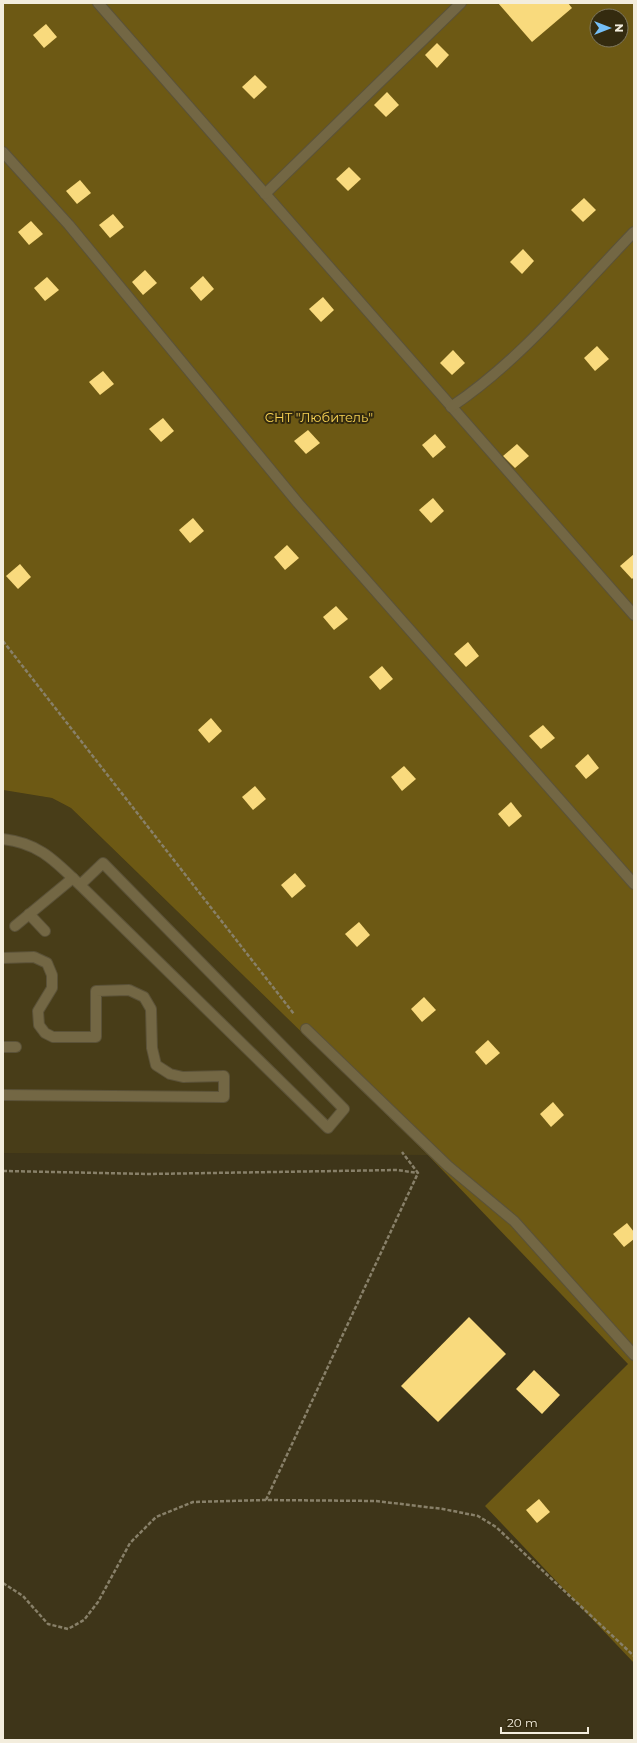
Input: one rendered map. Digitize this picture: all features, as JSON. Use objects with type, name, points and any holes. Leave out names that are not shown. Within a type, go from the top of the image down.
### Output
[{"type":"lane","points":[[98,3],[634,615]]},
{"type":"lane","points":[[265,194],[461,3]]},
{"type":"lane","points":[[3,152],[69,225],[298,503],[634,884]]},
{"type":"lane","points":[[451,407],[471,393],[525,346],[634,232]]},
{"type":"lane","points":[[3,839],[30,844],[57,863],[76,882],[328,1128],[344,1109],[103,863],[76,882],[29,914],[15,926]]},
{"type":"lane","points":[[29,914],[45,931]]},
{"type":"lane","points":[[3,958],[34,957],[47,963],[52,975],[52,988],[38,1012],[39,1024],[45,1033],[53,1037],[96,1037],[96,991],[129,990],[144,996],[151,1009],[152,1048],[156,1065],[170,1074],[183,1077],[224,1076],[224,1097],[3,1095]]},
{"type":"lane","points":[[306,1029],[448,1166],[514,1221],[634,1355]]},
{"type":"lane","points":[[3,1047],[16,1047]]},
{"type":"path","points":[[3,1171],[149,1174],[397,1170],[418,1173]]},
{"type":"path","points":[[3,1583],[23,1596],[48,1624],[68,1629],[84,1620],[98,1602],[130,1543],[156,1517],[193,1502],[266,1500],[376,1500],[443,1509],[478,1516],[496,1527],[634,1656]]},
{"type":"shaded area","points":[[3,790],[52,798],[71,808],[428,1155],[3,1153]]},
{"type":"green space","name":"СНТ \"Любитель\"","points":[[3,3],[634,3],[634,1663],[485,1506],[628,1364],[428,1155],[71,808],[52,798],[3,790]]},
{"type":"building","points":[[498,3],[568,3],[572,8],[532,42]]},
{"type":"building","points":[[46,24],[57,37],[44,48],[33,35]]},
{"type":"building","points":[[437,43],[449,55],[437,68],[425,55]]},
{"type":"building","points":[[255,75],[267,87],[254,99],[242,87]]},
{"type":"building","points":[[387,92],[399,105],[386,117],[374,105]]},
{"type":"building","points":[[349,167],[361,179],[348,191],[336,179]]},
{"type":"building","points":[[80,180],[91,193],[77,204],[66,191]]},
{"type":"building","points":[[584,198],[596,210],[583,222],[571,210]]},
{"type":"building","points":[[113,214],[124,227],[110,238],[99,225]]},
{"type":"building","points":[[31,221],[43,234],[29,245],[18,232]]},
{"type":"building","points":[[523,249],[534,261],[522,274],[510,262]]},
{"type":"building","points":[[145,270],[157,283],[143,295],[132,282]]},
{"type":"building","points":[[203,276],[214,289],[201,301],[190,288]]},
{"type":"building","points":[[47,277],[59,290],[45,301],[34,288]]},
{"type":"building","points":[[323,297],[334,310],[321,322],[309,309]]},
{"type":"building","points":[[597,346],[609,359],[595,371],[584,358]]},
{"type":"building","points":[[453,350],[465,363],[452,375],[440,363]]},
{"type":"building","points":[[103,371],[114,384],[100,395],[89,382]]},
{"type":"building","points":[[163,418],[174,431],[161,442],[149,429]]},
{"type":"building","points":[[308,430],[320,443],[306,454],[294,441]]},
{"type":"building","points":[[435,434],[446,447],[433,458],[422,445]]},
{"type":"building","points":[[517,444],[529,456],[515,468],[503,456]]},
{"type":"building","points":[[433,498],[444,511],[431,523],[419,510]]},
{"type":"building","points":[[193,518],[204,531],[190,543],[179,530]]},
{"type":"building","points":[[287,545],[299,558],[285,570],[274,557]]},
{"type":"building","points":[[634,554],[634,577],[632,579],[620,566]]},
{"type":"building","points":[[20,564],[31,577],[18,589],[6,576]]},
{"type":"building","points":[[336,606],[348,619],[334,630],[323,617]]},
{"type":"building","points":[[468,642],[479,656],[466,667],[454,654]]},
{"type":"building","points":[[382,666],[393,679],[380,690],[369,677]]},
{"type":"building","points":[[211,718],[222,731],[209,743],[198,730]]},
{"type":"building","points":[[543,725],[555,738],[541,749],[529,736]]},
{"type":"building","points":[[588,754],[599,768],[586,779],[575,766]]},
{"type":"building","points":[[404,766],[416,779],[402,791],[391,777]]},
{"type":"building","points":[[255,786],[266,799],[253,810],[242,797]]},
{"type":"building","points":[[511,802],[522,816],[509,827],[498,814]]},
{"type":"building","points":[[295,873],[306,886],[292,898],[281,885]]},
{"type":"building","points":[[359,922],[370,935],[357,947],[345,934]]},
{"type":"building","points":[[424,997],[436,1010],[422,1022],[411,1009]]},
{"type":"building","points":[[488,1040],[500,1053],[486,1065],[475,1052]]},
{"type":"building","points":[[553,1102],[564,1115],[551,1127],[540,1114]]},
{"type":"building","points":[[627,1223],[634,1232],[634,1239],[624,1247],[613,1234]]},
{"type":"building","points":[[469,1317],[506,1354],[438,1422],[401,1386]]},
{"type":"building","points":[[534,1370],[560,1395],[542,1414],[516,1389]]},
{"type":"building","points":[[539,1499],[550,1512],[537,1523],[526,1510]]}]
